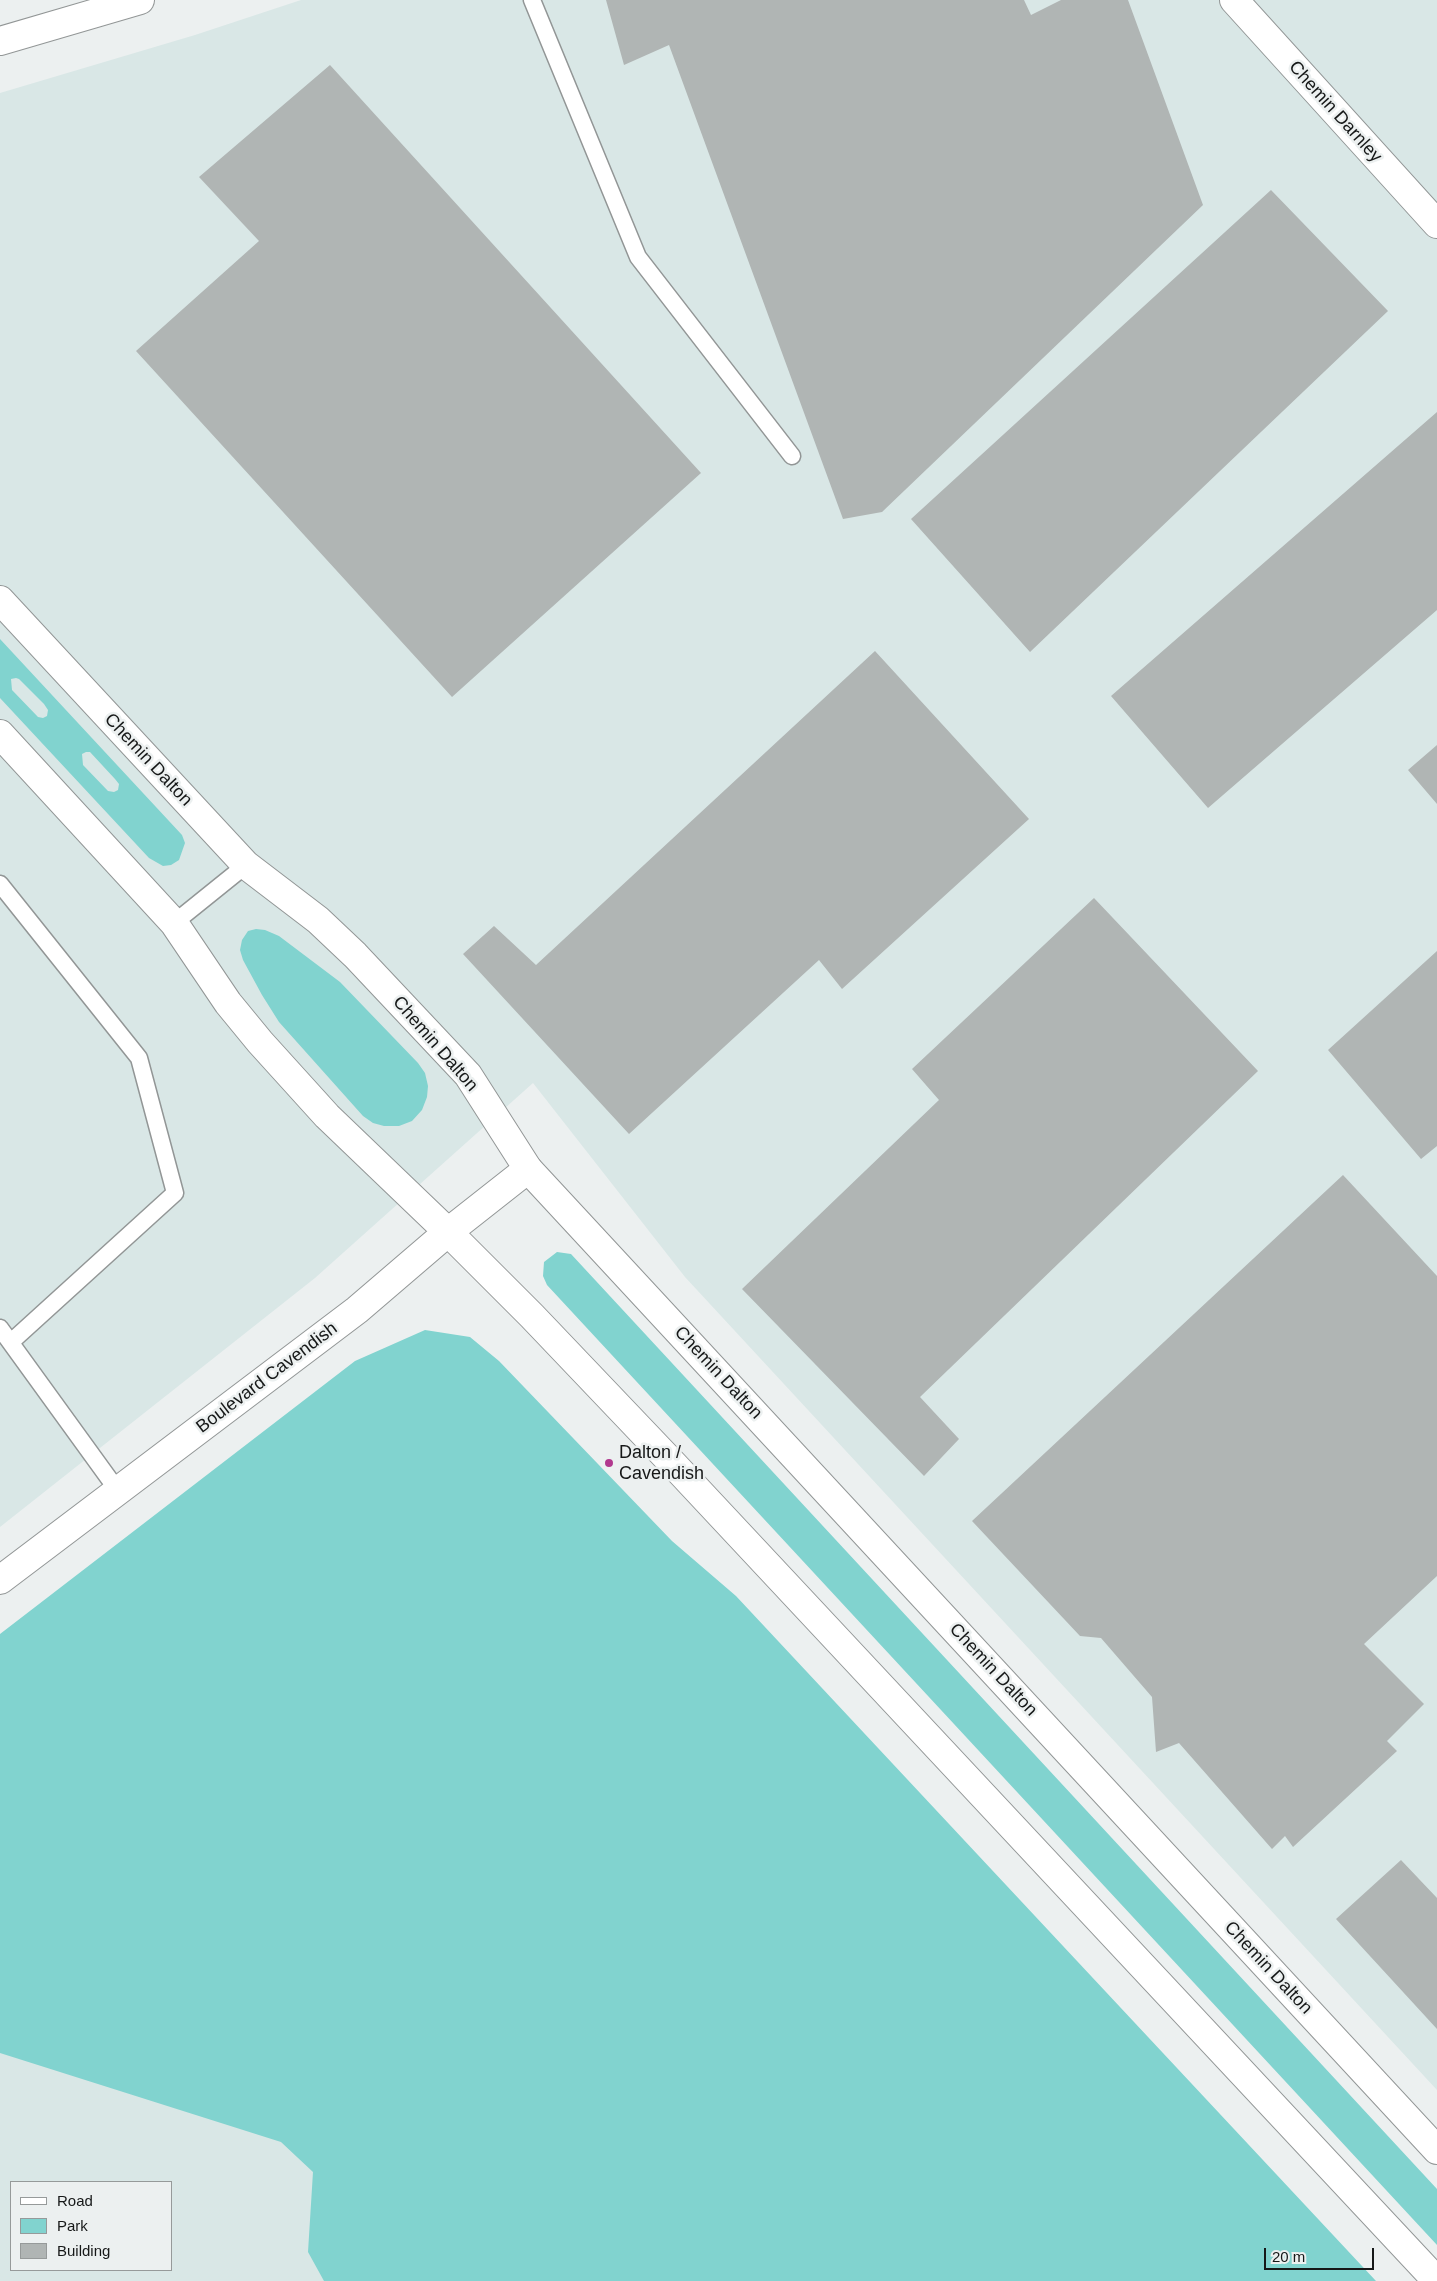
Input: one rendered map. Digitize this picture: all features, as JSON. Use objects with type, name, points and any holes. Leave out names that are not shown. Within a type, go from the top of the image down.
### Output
[{"type":"street","points":[[0,41],[140,0]]},
{"type":"street","name":"Chemin Darnley","points":[[1234,0],[1437,224]]},
{"type":"street","name":"Chemin Dalton","points":[[0,600],[246,865],[318,920],[355,955],[468,1076],[528,1169],[1437,2150]]},
{"type":"street","points":[[0,735],[174,923],[228,1003],[260,1042],[327,1116],[532,1316],[1437,2281]]},
{"type":"street","name":"Boulevard Cavendish","points":[[0,1580],[357,1310],[448,1232],[528,1169]]},
{"type":"lane","points":[[532,0],[638,257],[792,456]]},
{"type":"lane","points":[[174,923],[246,865]]},
{"type":"lane","points":[[0,884],[139,1058],[174,1194],[11,1342]]},
{"type":"lane","points":[[0,1328],[118,1491]]},
{"type":"shaded area","points":[[301,0],[1437,0],[1437,2090],[685,1277],[533,1083],[315,1278],[0,1527],[0,93],[195,35]]},
{"type":"shaded area","points":[[0,2043],[288,2118],[407,2281],[0,2281]]},
{"type":"green space","points":[[0,639],[182,835],[185,843],[179,860],[171,865],[163,866],[149,858],[0,698]],"holes":[[[16,678],[44,704],[48,710],[47,716],[43,718],[38,717],[12,690],[11,679]],[[90,752],[115,779],[119,784],[118,790],[114,792],[108,791],[83,765],[82,754]]]},
{"type":"green space","points":[[256,929],[265,930],[279,936],[340,982],[418,1063],[425,1073],[428,1086],[427,1097],[422,1110],[412,1121],[399,1126],[384,1126],[373,1123],[363,1116],[279,1022],[243,960],[240,950],[242,940],[248,931]]},
{"type":"green space","points":[[557,1252],[571,1254],[1437,2189],[1437,2245],[547,1285],[543,1276],[544,1262]]},
{"type":"green space","points":[[425,1330],[470,1337],[499,1361],[672,1541],[736,1596],[1376,2281],[324,2281],[308,2252],[313,2172],[281,2142],[0,2053],[0,1634],[355,1361]]},
{"type":"building","points":[[606,0],[1024,0],[1031,15],[1061,0],[1128,0],[1203,205],[882,512],[843,519],[669,45],[624,65]]},
{"type":"building","points":[[330,65],[701,473],[452,697],[136,351],[259,241],[199,177]]},
{"type":"building","points":[[1271,190],[1388,311],[1030,652],[911,519]]},
{"type":"building","points":[[1437,412],[1437,610],[1208,808],[1111,696]]},
{"type":"building","points":[[875,651],[1029,819],[842,989],[819,960],[629,1134],[463,954],[494,926],[536,965]]},
{"type":"building","points":[[1437,745],[1437,804],[1408,770]]},
{"type":"building","points":[[1094,898],[1258,1071],[920,1397],[959,1439],[924,1476],[742,1289],[939,1100],[912,1069]]},
{"type":"building","points":[[1437,951],[1437,1146],[1421,1159],[1328,1050]]},
{"type":"building","points":[[1343,1175],[1437,1276],[1437,1576],[1364,1644],[1424,1704],[1387,1741],[1397,1751],[1293,1847],[1285,1836],[1272,1849],[1179,1743],[1156,1752],[1152,1697],[1101,1638],[1080,1636],[972,1521]]},
{"type":"building","points":[[1401,1860],[1437,1898],[1437,2029],[1336,1919]]},
{"type":"place","name":"Dalton / Cavendish","points":[[609,1463]]}]
